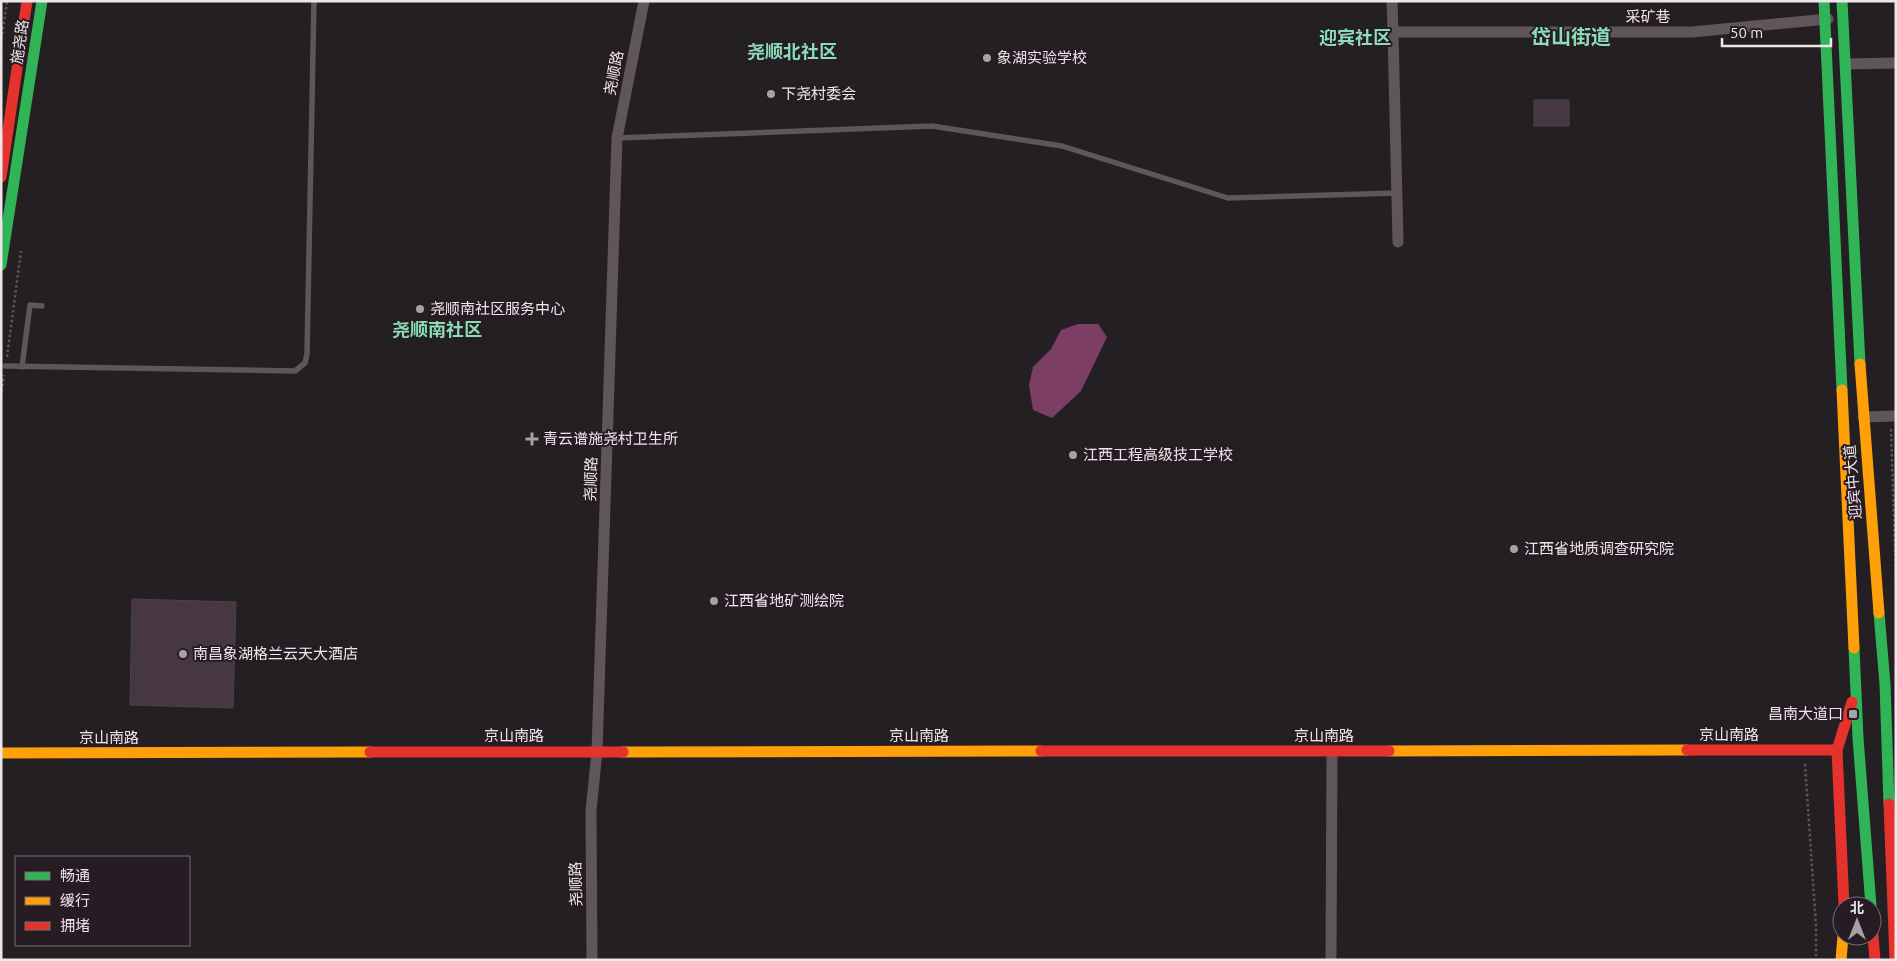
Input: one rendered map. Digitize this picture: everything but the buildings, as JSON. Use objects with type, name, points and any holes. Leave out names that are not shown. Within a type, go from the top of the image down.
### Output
[{"type":"main road","name":"施尧路","points":[[1,177],[27,1]]},
{"type":"main road","name":"施尧路","points":[[1,265],[42,1]]},
{"type":"main road","name":"迎宾中大道","points":[[1824,1],[1856,687],[1870,896]]},
{"type":"main road","name":"迎宾中大道","points":[[1842,1],[1863,417],[1885,684],[1895,960]]},
{"type":"main road","points":[[1885,684],[1896,711]]},
{"type":"main road","points":[[1844,896],[1837,750],[1856,687]]},
{"type":"main road","name":"京山南路","points":[[1,753],[1837,750]]},
{"type":"main road","points":[[1841,960],[1843,946]]},
{"type":"main road","points":[[1845,946],[1846,960]]},
{"type":"main road","points":[[1874,946],[1875,960]]},
{"type":"street","name":"尧顺路","points":[[592,960],[591,811],[598,751],[617,138],[644,1]]},
{"type":"street","points":[[1392,1],[1398,242]]},
{"type":"street","name":"采矿巷","points":[[1393,32],[1692,32],[1842,17]]},
{"type":"street","points":[[1845,64],[1896,63]]},
{"type":"street","points":[[1863,417],[1893,416]]},
{"type":"street","points":[[1332,751],[1332,960]]},
{"type":"lane","points":[[5,366],[296,371],[305,363],[307,354],[314,1]]},
{"type":"lane","points":[[617,138],[932,126],[1062,146],[1228,198],[1397,193]]},
{"type":"lane","points":[[22,367],[30,305],[42,306]]},
{"type":"path","points":[[1,44],[7,1]]},
{"type":"path","points":[[1893,416],[1896,580]]},
{"type":"path","points":[[1804,750],[1816,926],[1816,960]]},
{"type":"shaded area","points":[[1078,324],[1098,324],[1107,337],[1081,391],[1052,418],[1033,410],[1029,385],[1033,367],[1051,349],[1061,330]]},
{"type":"traffic: fast","points":[[1,265],[42,1]]},
{"type":"traffic: fast","points":[[1824,1],[1842,390]]},
{"type":"traffic: fast","points":[[1842,1],[1860,364]]},
{"type":"traffic: fast","points":[[1879,613],[1885,684],[1889,804]]},
{"type":"traffic: fast","points":[[1854,648],[1858,738],[1870,896]]},
{"type":"traffic: slow","points":[[1860,364],[1879,613]]},
{"type":"traffic: slow","points":[[1842,390],[1854,648]]},
{"type":"traffic: slow","points":[[1389,751],[1687,750]]},
{"type":"traffic: slow","points":[[623,752],[1041,751]]},
{"type":"traffic: slow","points":[[1,753],[370,752]]},
{"type":"traffic: slow","points":[[1841,960],[1842,946]]},
{"type":"traffic: jam","points":[[1,177],[27,1]]},
{"type":"traffic: jam","points":[[1844,896],[1837,750],[1852,702]]},
{"type":"traffic: jam","points":[[1687,750],[1837,750]]},
{"type":"traffic: jam","points":[[1041,751],[1389,751]]},
{"type":"traffic: jam","points":[[370,752],[623,752]]},
{"type":"traffic: jam","points":[[1889,804],[1895,960]]},
{"type":"traffic: jam","points":[[1874,946],[1875,960]]},
{"type":"place","name":"象湖实验学校","points":[[987,58]]},
{"type":"place","name":"下尧村委会","points":[[771,94]]},
{"type":"place","name":"尧顺南社区服务中心","points":[[420,309]]},
{"type":"place","name":"青云谱施尧村卫生所","points":[[532,439]]},
{"type":"place","name":"江西工程高级技工学校","points":[[1073,455]]},
{"type":"place","name":"江西省地质调查研究院","points":[[1514,549]]},
{"type":"place","name":"江西省地矿测绘院","points":[[714,601]]},
{"type":"place","name":"南昌象湖格兰云天大酒店","points":[[183,654]]},
{"type":"place","name":"昌南大道口","points":[[1853,714]]},
{"type":"district","name":"岱山街道","points":[[1571,37]]},
{"type":"district","name":"迎宾社区","points":[[1355,38]]},
{"type":"district","name":"尧顺北社区","points":[[792,52]]},
{"type":"district","name":"尧顺南社区","points":[[437,330]]}]
